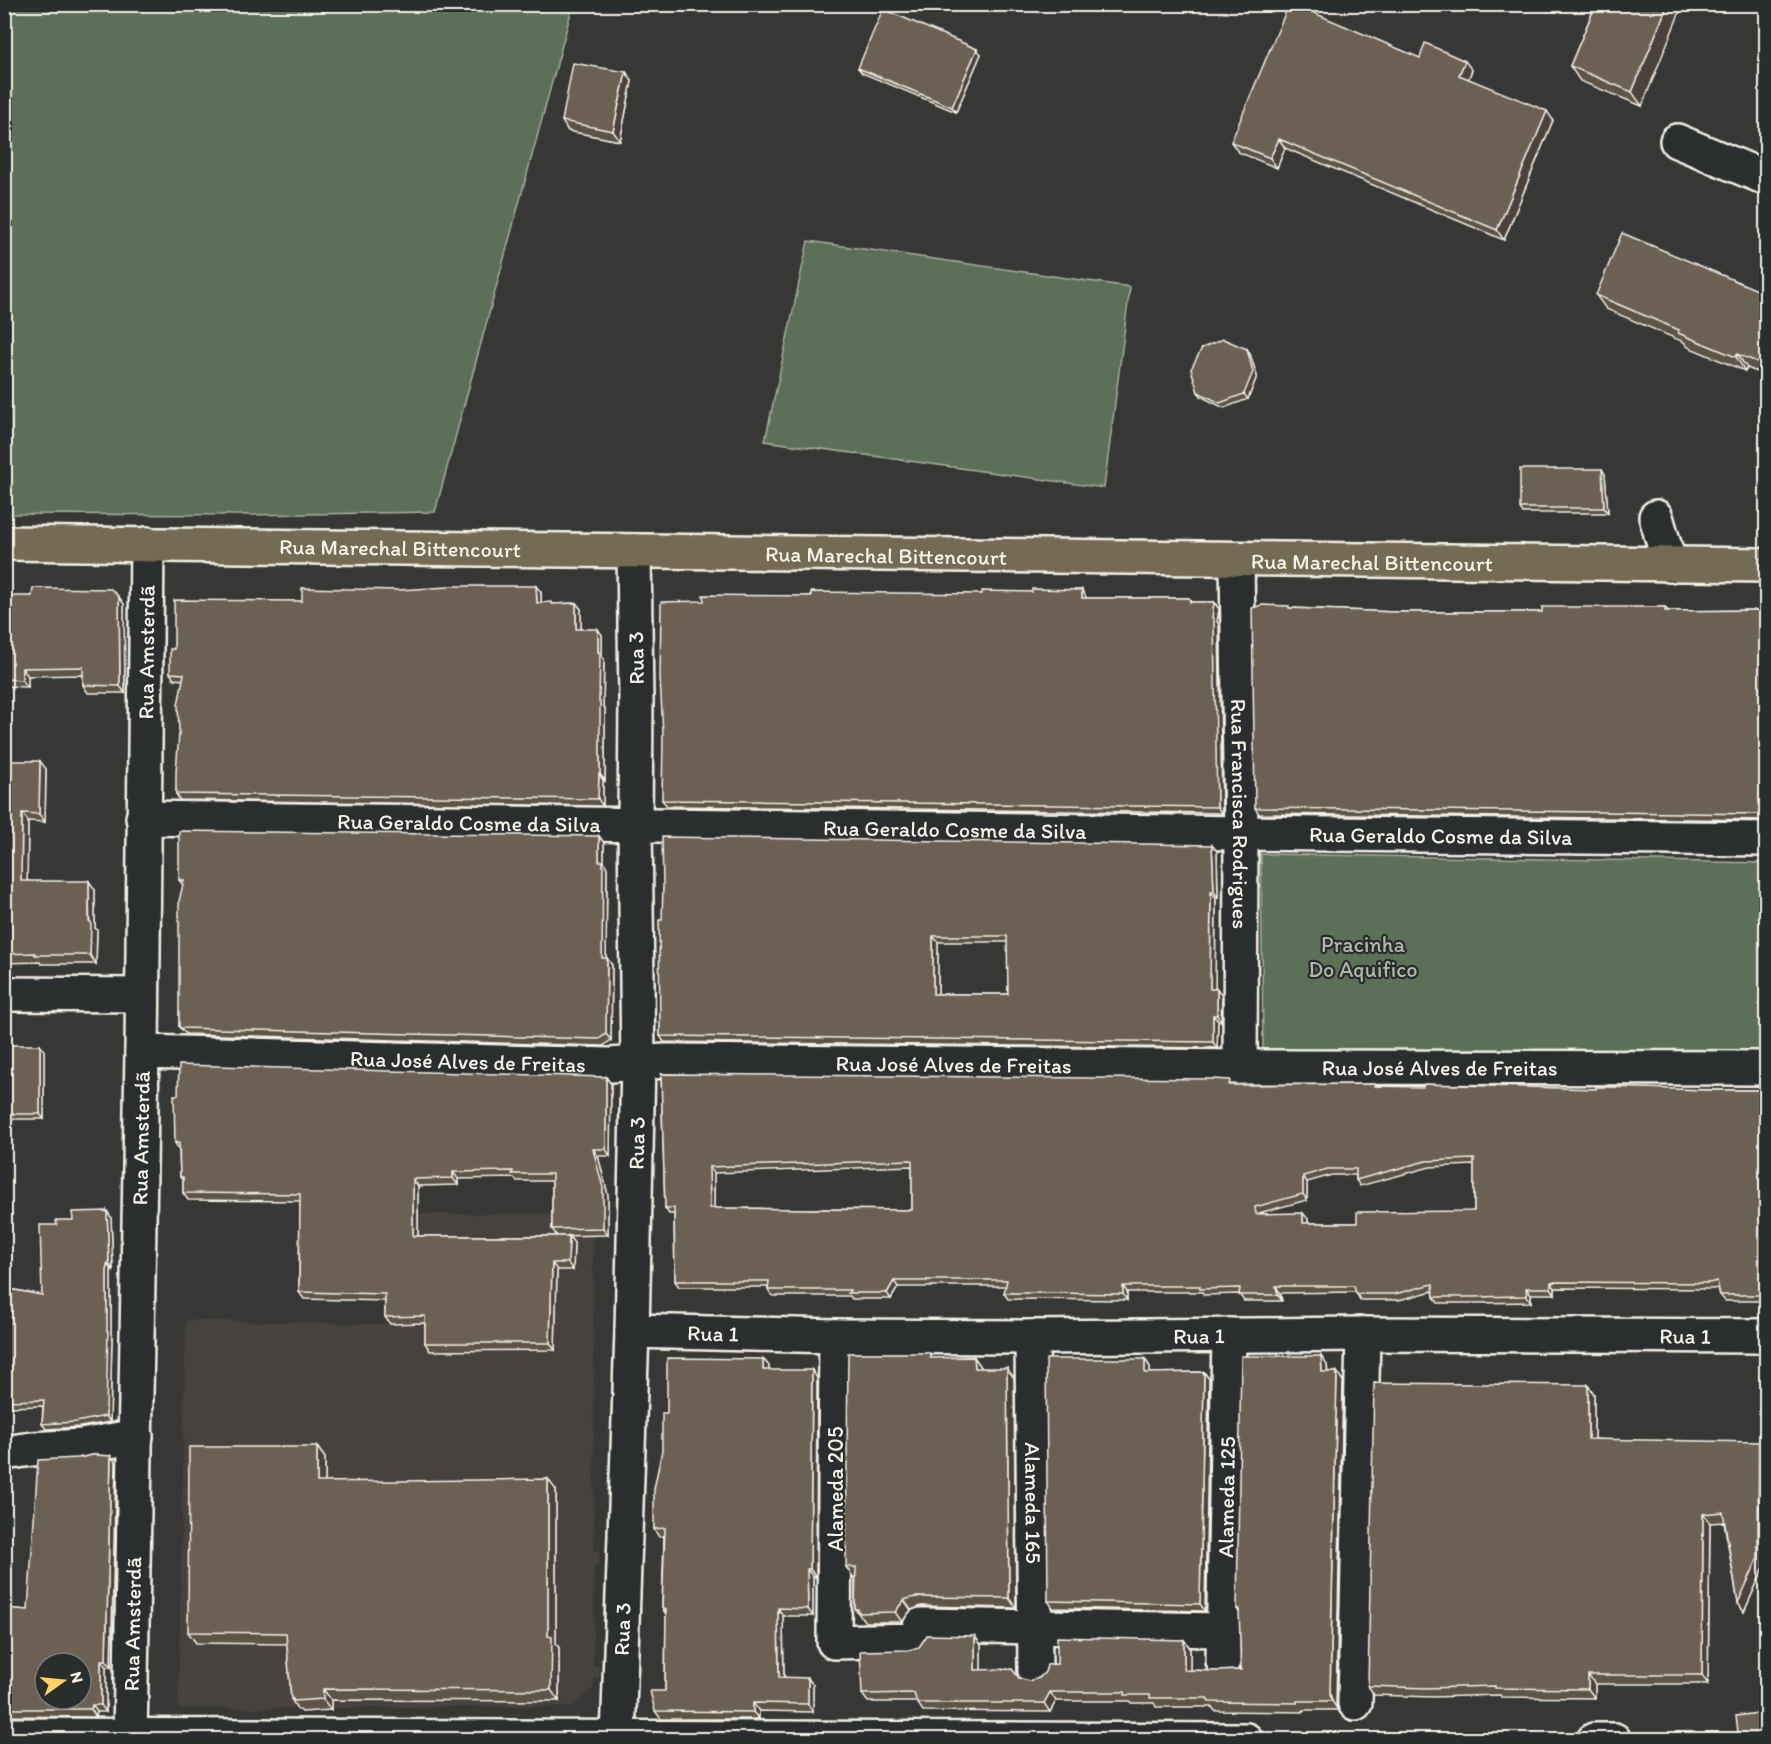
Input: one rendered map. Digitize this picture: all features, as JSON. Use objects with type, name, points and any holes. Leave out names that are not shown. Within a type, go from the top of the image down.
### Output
[{"type":"main road","name":"Rua Marechal Bittencourt","points":[[4,543],[1237,562],[1767,565]]},
{"type":"street","points":[[1677,141],[1767,178]]},
{"type":"street","points":[[1656,517],[1670,565]]},
{"type":"street","name":"Rua Amsterdã","points":[[130,1737],[142,1052],[147,544]]},
{"type":"street","name":"Rua 3","points":[[618,1738],[632,1331],[638,1063],[634,551]]},
{"type":"street","name":"Rua Francisca Rodrigues","points":[[1237,562],[1241,833],[1240,1067]]},
{"type":"street","name":"Rua Geraldo Cosme da Silva","points":[[143,818],[1767,839]]},
{"type":"street","points":[[4,994],[142,995]]},
{"type":"street","name":"Rua José Alves de Freitas","points":[[142,1052],[610,1065],[665,1061],[1240,1067],[1767,1068]]},
{"type":"street","name":"Rua 1","points":[[632,1331],[836,1336],[1032,1337],[1363,1334],[1767,1336]]},
{"type":"street","points":[[1355,1703],[1363,1334]]},
{"type":"street","name":"Alameda 125","points":[[1035,1627],[1223,1645],[1229,1335]]},
{"type":"street","name":"Alameda 205","points":[[836,1336],[834,1642],[914,1640],[921,1625],[1035,1627]]},
{"type":"street","name":"Alameda 165","points":[[1032,1337],[1035,1671]]},
{"type":"street","points":[[4,1453],[82,1446],[136,1436]]},
{"type":"street","points":[[4,1735],[1244,1740]]},
{"type":"street","points":[[1594,1740],[1614,1740]]},
{"type":"shaded area","points":[[418,1214],[583,1214],[593,1232],[594,1551],[599,1552],[599,1564],[594,1565],[593,1666],[599,1666],[599,1678],[594,1678],[593,1688],[574,1706],[178,1709],[186,1320],[419,1325]]},
{"type":"green space","points":[[5,4],[573,5],[435,512],[246,515],[5,514]]},
{"type":"green space","points":[[808,241],[1130,287],[1104,488],[765,441]]},
{"type":"green space","name":"Pracinha Do Aquifico","points":[[1261,854],[1766,863],[1766,1055],[1263,1056]]},
{"type":"building","points":[[1289,4],[1420,58],[1425,43],[1465,61],[1459,75],[1547,111],[1497,230],[1279,139],[1270,158],[1231,142]]},
{"type":"building","points":[[1596,4],[1668,4],[1632,92],[1570,66]]},
{"type":"building","points":[[883,9],[977,49],[952,107],[858,68]]},
{"type":"building","points":[[573,63],[626,72],[613,131],[562,121]]},
{"type":"building","points":[[1622,233],[1767,294],[1767,366],[1737,354],[1736,357],[1678,333],[1679,330],[1596,295]]},
{"type":"building","points":[[1223,339],[1247,349],[1253,372],[1244,394],[1220,403],[1198,392],[1191,369],[1202,348]]},
{"type":"building","points":[[1520,469],[1602,469],[1604,508],[1520,508]]},
{"type":"building","points":[[448,586],[536,586],[537,603],[576,603],[576,629],[598,629],[600,774],[598,799],[176,794],[178,705],[184,674],[170,673],[170,649],[174,649],[174,600],[302,601],[302,588],[399,590]]},
{"type":"building","points":[[33,588],[111,589],[119,597],[120,686],[83,685],[83,667],[22,668],[22,680],[4,679],[4,596],[32,596]]},
{"type":"building","points":[[1032,589],[1082,590],[1082,598],[1189,598],[1190,602],[1214,602],[1212,618],[1214,618],[1217,807],[662,800],[661,602],[704,601],[703,595],[811,596],[811,592],[982,594],[982,591],[1032,592]]},
{"type":"building","points":[[1262,605],[1396,612],[1542,612],[1542,607],[1665,607],[1665,611],[1767,610],[1767,815],[1255,808],[1252,608]]},
{"type":"building","points":[[4,761],[40,761],[39,814],[22,813],[21,881],[89,881],[90,955],[4,954]]},
{"type":"building","points":[[179,831],[599,836],[599,861],[603,861],[602,958],[607,958],[606,1034],[599,1039],[181,1028],[179,1027],[179,901],[184,880],[179,880]]},
{"type":"building","points":[[662,837],[1212,845],[1214,891],[1211,891],[1210,989],[1217,989],[1217,1015],[1213,1015],[1213,1042],[660,1036],[659,920],[662,920]],"holes":[[[933,936],[1007,936],[1008,994],[933,994]]]},
{"type":"building","points":[[4,1045],[40,1045],[40,1114],[4,1114]]},
{"type":"building","points":[[179,1065],[606,1077],[606,1149],[593,1149],[603,1188],[603,1228],[552,1229],[552,1174],[512,1174],[513,1171],[453,1172],[453,1178],[413,1179],[413,1236],[569,1236],[568,1263],[552,1263],[550,1343],[425,1343],[425,1316],[385,1317],[385,1294],[299,1292],[300,1194],[183,1193],[179,1143],[175,1143],[174,1095],[178,1095]]},
{"type":"building","points":[[661,1074],[1212,1079],[1230,1080],[1229,1085],[1375,1084],[1375,1086],[1423,1087],[1424,1084],[1596,1089],[1596,1087],[1609,1087],[1767,1090],[1767,1295],[1720,1295],[1717,1281],[1709,1283],[1551,1282],[1551,1288],[1526,1288],[1527,1296],[1472,1297],[1434,1297],[1433,1284],[1395,1294],[1356,1294],[1354,1286],[1276,1286],[1278,1295],[1239,1295],[1240,1288],[1200,1289],[1200,1286],[1123,1286],[1123,1294],[1004,1293],[1007,1280],[894,1281],[887,1293],[848,1293],[850,1290],[768,1290],[769,1281],[675,1281],[674,1208],[665,1208]],"holes":[[[1474,1159],[1474,1211],[1357,1212],[1357,1223],[1303,1223],[1303,1213],[1256,1214],[1255,1207],[1303,1194],[1303,1176],[1328,1169],[1356,1169],[1356,1180],[1426,1161]],[[912,1160],[912,1210],[710,1208],[709,1167]]]},
{"type":"building","points":[[107,1211],[109,1264],[107,1264],[106,1416],[76,1422],[42,1424],[44,1400],[4,1401],[4,1288],[42,1295],[40,1225],[57,1225],[56,1220],[73,1220],[72,1212]]},
{"type":"building","points":[[848,1353],[930,1353],[930,1358],[974,1357],[975,1368],[1007,1368],[1009,1598],[915,1597],[904,1600],[895,1612],[859,1613],[858,1609],[855,1609],[856,1567],[846,1567]]},
{"type":"building","points":[[1241,1356],[1321,1356],[1322,1372],[1337,1372],[1330,1694],[1332,1701],[1209,1702],[1207,1698],[1150,1698],[1150,1695],[1125,1695],[1125,1692],[1050,1692],[1044,1703],[917,1703],[914,1693],[862,1694],[860,1651],[909,1650],[919,1647],[927,1635],[975,1636],[975,1670],[1012,1669],[1019,1678],[1029,1681],[1039,1678],[1045,1672],[1047,1665],[1057,1664],[1057,1637],[1184,1640],[1184,1670],[1241,1670],[1239,1609],[1237,1609]]},
{"type":"building","points":[[667,1358],[763,1359],[763,1370],[812,1370],[808,1609],[778,1608],[779,1677],[808,1678],[808,1704],[753,1703],[753,1712],[655,1711],[650,1691],[665,1691],[666,1610],[662,1608],[665,1528],[654,1529],[654,1489],[662,1450],[662,1413],[667,1413]]},
{"type":"building","points":[[1046,1359],[1145,1359],[1145,1373],[1204,1372],[1200,1604],[1048,1601]]},
{"type":"building","points":[[1374,1383],[1588,1385],[1588,1439],[1759,1442],[1758,1558],[1738,1603],[1723,1512],[1703,1514],[1702,1675],[1588,1675],[1588,1689],[1368,1686]]},
{"type":"building","points":[[189,1447],[317,1447],[317,1482],[548,1479],[548,1636],[552,1637],[551,1690],[323,1689],[323,1699],[294,1701],[291,1699],[286,1633],[188,1632]]},
{"type":"building","points":[[98,1454],[111,1456],[106,1660],[101,1660],[101,1705],[93,1705],[93,1651],[33,1651],[33,1709],[4,1709],[4,1608],[28,1610],[38,1460],[78,1458]]},
{"type":"building","points":[[1767,1707],[1767,1740],[1739,1740],[1736,1716],[1758,1713],[1757,1708]]}]
